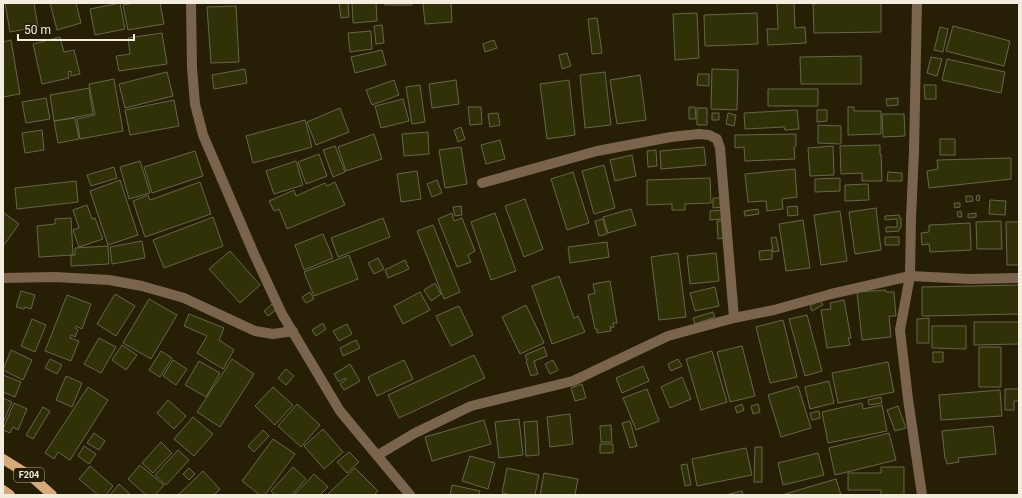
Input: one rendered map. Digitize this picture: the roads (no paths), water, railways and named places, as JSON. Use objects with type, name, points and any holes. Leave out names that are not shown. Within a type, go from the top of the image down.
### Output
[{"type":"main road","name":"F204","points":[[3,459],[32,477],[52,495]]},
{"type":"main road","name":"F204","points":[[3,490],[10,495]]},
{"type":"street","points":[[191,3],[192,68],[195,104],[203,135],[257,261],[282,314],[340,411],[410,495]]},
{"type":"street","points":[[917,3],[914,144],[910,218],[910,276],[900,330],[922,495]]},
{"type":"street","points":[[482,182],[596,151],[671,137],[699,134],[709,135],[716,139],[720,148],[734,318]]},
{"type":"street","points":[[3,278],[55,276],[109,280],[142,286],[184,298],[256,331],[273,334],[293,331]]},
{"type":"street","points":[[378,455],[415,433],[471,406],[573,381],[668,336],[734,318],[774,310],[830,294],[910,276],[970,279],[1019,278]]}]
